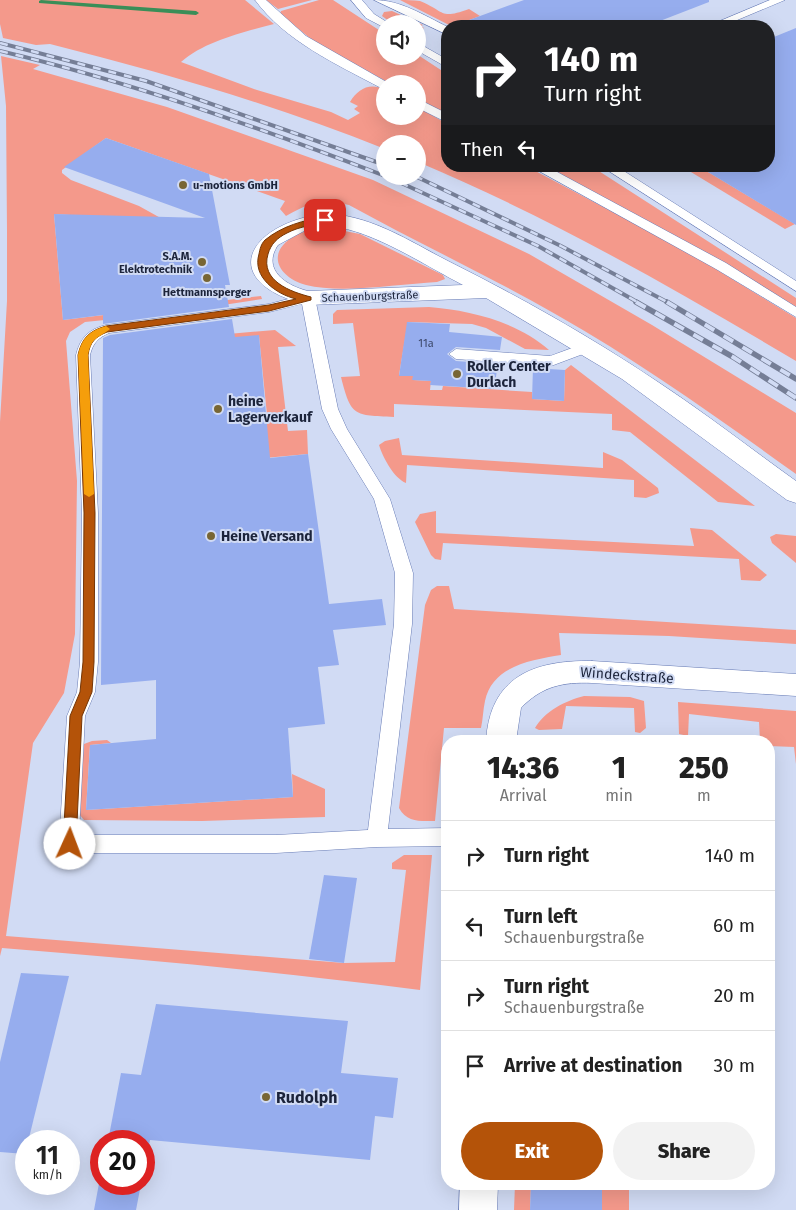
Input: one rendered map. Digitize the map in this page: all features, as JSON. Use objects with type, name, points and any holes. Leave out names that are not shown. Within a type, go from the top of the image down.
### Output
[{"type":"street","name":"Schauenburgstraße","points":[[490,291],[308,298],[295,296],[275,286],[265,275],[261,262],[267,243],[284,231],[309,222],[325,220],[366,227],[490,291],[631,375],[796,494]]},
{"type":"street","name":"Windeckstraße","points":[[502,735],[505,710],[512,698],[533,680],[548,674],[566,671],[592,672],[796,685]]},
{"type":"street","points":[[478,1210],[479,1190]]},
{"type":"lane","points":[[260,0],[281,24],[300,38],[376,80]]},
{"type":"lane","points":[[356,0],[370,16],[376,20]]},
{"type":"lane","points":[[379,0],[397,6],[441,28]]},
{"type":"lane","points":[[729,20],[780,0]]},
{"type":"lane","points":[[426,51],[441,61]]},
{"type":"lane","points":[[426,107],[441,115]]},
{"type":"lane","points":[[547,172],[721,266],[796,313]]},
{"type":"lane","points":[[616,172],[796,286]]},
{"type":"lane","points":[[377,838],[403,624],[404,573],[382,499],[339,429],[330,410],[308,298],[269,308],[106,329],[94,333],[86,343],[83,355],[90,513],[88,662],[86,692],[76,716],[70,844],[276,844],[377,838],[441,837]]},
{"type":"lane","points":[[456,354],[551,360],[586,348]]},
{"type":"shaded area","points":[[0,0],[245,0],[274,24],[213,43],[201,48],[181,62],[257,90],[331,112],[348,120],[360,113],[354,109],[358,106],[350,102],[361,90],[369,87],[376,87],[376,125],[426,125],[426,112],[441,120],[441,172],[426,165],[426,135],[376,135],[376,145],[303,118],[177,78],[50,44],[36,45],[3,38],[0,24]]},
{"type":"shaded area","points":[[266,0],[312,0],[278,9]]},
{"type":"shaded area","points":[[319,0],[333,0],[376,28],[376,65],[426,65],[426,60],[441,70],[441,111],[426,103],[426,75],[376,76],[316,43],[280,14],[281,11]]},
{"type":"shaded area","points":[[400,0],[420,1],[447,14],[469,9],[480,16],[469,20],[441,21]]},
{"type":"shaded area","points":[[392,11],[401,15],[382,15],[384,12]]},
{"type":"shaded area","points":[[1,56],[40,65],[33,69],[167,107],[373,180],[376,181],[376,185],[384,185],[529,254],[652,325],[796,413],[796,474],[678,391],[588,333],[506,287],[349,205],[331,202],[316,203],[302,207],[286,216],[280,209],[285,201],[106,138],[62,170],[62,173],[71,180],[139,206],[166,221],[54,214],[63,320],[261,296],[262,299],[164,314],[85,322],[70,332],[66,341],[77,481],[75,634],[64,693],[33,743],[6,936],[344,963],[395,962],[406,870],[392,869],[392,863],[404,855],[432,855],[420,990],[159,961],[54,952],[2,948],[0,956],[0,422],[7,301],[6,106]]},
{"type":"shaded area","points":[[441,172],[537,172],[690,253],[796,318],[796,361],[610,255],[515,206]]},
{"type":"shaded area","points":[[557,172],[600,172],[796,298],[796,307],[725,263]]},
{"type":"shaded area","points":[[691,172],[708,172],[795,224],[785,229]]},
{"type":"shaded area","points":[[329,228],[360,234],[443,275],[445,279],[437,282],[336,289],[306,285],[288,276],[278,263],[280,249],[296,235],[316,229]]},
{"type":"shaded area","points":[[429,307],[460,311],[492,319],[523,332],[549,350],[525,349],[486,328],[472,324],[408,322],[399,375],[413,376],[413,380],[431,381],[430,390],[442,390],[443,386],[532,392],[532,399],[564,401],[565,370],[571,365],[755,506],[718,502],[630,432],[612,430],[612,414],[394,404],[394,417],[370,416],[356,411],[348,400],[341,377],[360,376],[353,323],[333,324],[333,314],[337,310]]},
{"type":"shaded area","points":[[275,330],[296,346],[278,347],[288,431],[307,430],[308,454],[212,463],[267,415],[259,336],[229,338],[228,334]]},
{"type":"shaded area","points":[[399,438],[402,455],[603,468],[603,452],[622,460],[658,488],[659,493],[646,498],[634,497],[634,480],[407,465],[406,483],[397,477],[390,468],[379,445],[385,441]]},
{"type":"shaded area","points":[[436,511],[436,533],[694,546],[690,528],[712,530],[767,575],[760,581],[741,580],[739,559],[443,543],[441,560],[435,559],[431,555],[415,522],[420,514]]},
{"type":"shaded area","points":[[776,534],[796,536],[796,563],[772,543],[770,537]]},
{"type":"shaded area","points":[[437,586],[449,586],[454,609],[796,630],[796,644],[669,636],[559,633],[561,655],[537,659],[514,667],[504,672],[496,680],[489,689],[485,701],[481,728],[444,728],[443,735],[441,735],[441,759],[435,821],[415,820],[402,813],[399,808],[425,605],[431,590]]},
{"type":"shaded area","points":[[584,696],[630,697],[644,701],[646,728],[640,733],[635,732],[634,708],[566,706],[562,729],[539,730],[535,728],[544,717],[556,708]]},
{"type":"shaded area","points":[[678,702],[796,711],[796,764],[794,747],[775,746],[775,735],[760,735],[759,722],[689,714],[688,735],[679,734]]},
{"type":"shaded area","points":[[107,740],[111,743],[90,745],[86,810],[293,797],[292,774],[325,789],[325,817],[202,821],[84,820],[79,814],[84,744],[92,741]]},
{"type":"shaded area","points":[[515,1190],[531,1190],[530,1210],[514,1210]]},
{"type":"shaded area","points":[[602,1190],[629,1190],[629,1210],[602,1210]]},
{"type":"building","points":[[524,0],[709,0],[709,2],[662,20],[469,20]]},
{"type":"building","points":[[796,28],[796,225],[708,172],[775,172],[775,37]]},
{"type":"building","points":[[106,138],[209,174],[230,285],[225,285],[229,307],[103,324],[103,315],[63,320],[54,214],[205,218],[64,167]]},
{"type":"building","name":"Heine Versand","points":[[232,319],[235,337],[259,335],[270,458],[308,454],[329,604],[382,599],[386,625],[333,630],[339,665],[318,667],[325,724],[288,728],[293,797],[86,810],[90,745],[156,739],[156,680],[101,685],[103,338],[110,335]]},
{"type":"building","points":[[407,322],[450,324],[449,332],[502,337],[500,350],[456,347],[447,354],[456,361],[498,364],[494,389],[430,385],[431,381],[412,380],[413,376],[399,376]]},
{"type":"building","points":[[533,368],[565,370],[564,401],[532,399]]},
{"type":"building","points":[[324,875],[357,878],[344,963],[309,959]]},
{"type":"building","points":[[21,973],[69,976],[31,1130],[15,1130],[15,1153],[0,1152],[0,1062]]},
{"type":"building","name":"Rudolph","points":[[156,1004],[348,1021],[341,1073],[398,1078],[393,1118],[375,1116],[370,1160],[155,1140],[155,1130],[110,1130],[121,1073],[141,1075]]},
{"type":"building","points":[[531,1190],[602,1190],[602,1210],[530,1210]]},
{"type":"building","points":[[97,1195],[139,1195],[136,1210],[94,1210]]},
{"type":"waterway","points":[[41,2],[196,13]]},
{"type":"railway","points":[[0,43],[146,81],[376,162]]},
{"type":"railway","points":[[0,51],[98,77],[195,107],[376,173]]},
{"type":"railway","points":[[426,181],[561,246],[669,303]]},
{"type":"railway","points":[[406,185],[538,246],[639,303]]},
{"type":"railway","points":[[636,302],[733,357],[796,398]]},
{"type":"railway","points":[[667,302],[796,379]]},
{"type":"slow traffic","points":[[89,494],[83,355],[86,343],[94,333],[106,329]]},
{"type":"place","name":"u-motions GmbH","points":[[183,185]]},
{"type":"place","name":"S.A.M. Elektrotechnik","points":[[202,262]]},
{"type":"place","name":"Hettmannsperger","points":[[207,278]]},
{"type":"place","name":"Roller Center Durlach","points":[[457,374]]},
{"type":"place","name":"heine Lagerverkauf","points":[[218,409]]},
{"type":"place","name":"Heine Versand","points":[[211,536]]},
{"type":"place","name":"Rudolph","points":[[266,1097]]},
{"type":"route","points":[[70,844],[76,716],[86,692],[88,662],[90,513],[83,355],[86,343],[94,333],[106,329],[269,308],[308,298],[295,296],[275,286],[265,275],[261,262],[267,243],[284,231],[309,222],[325,220]]}]
